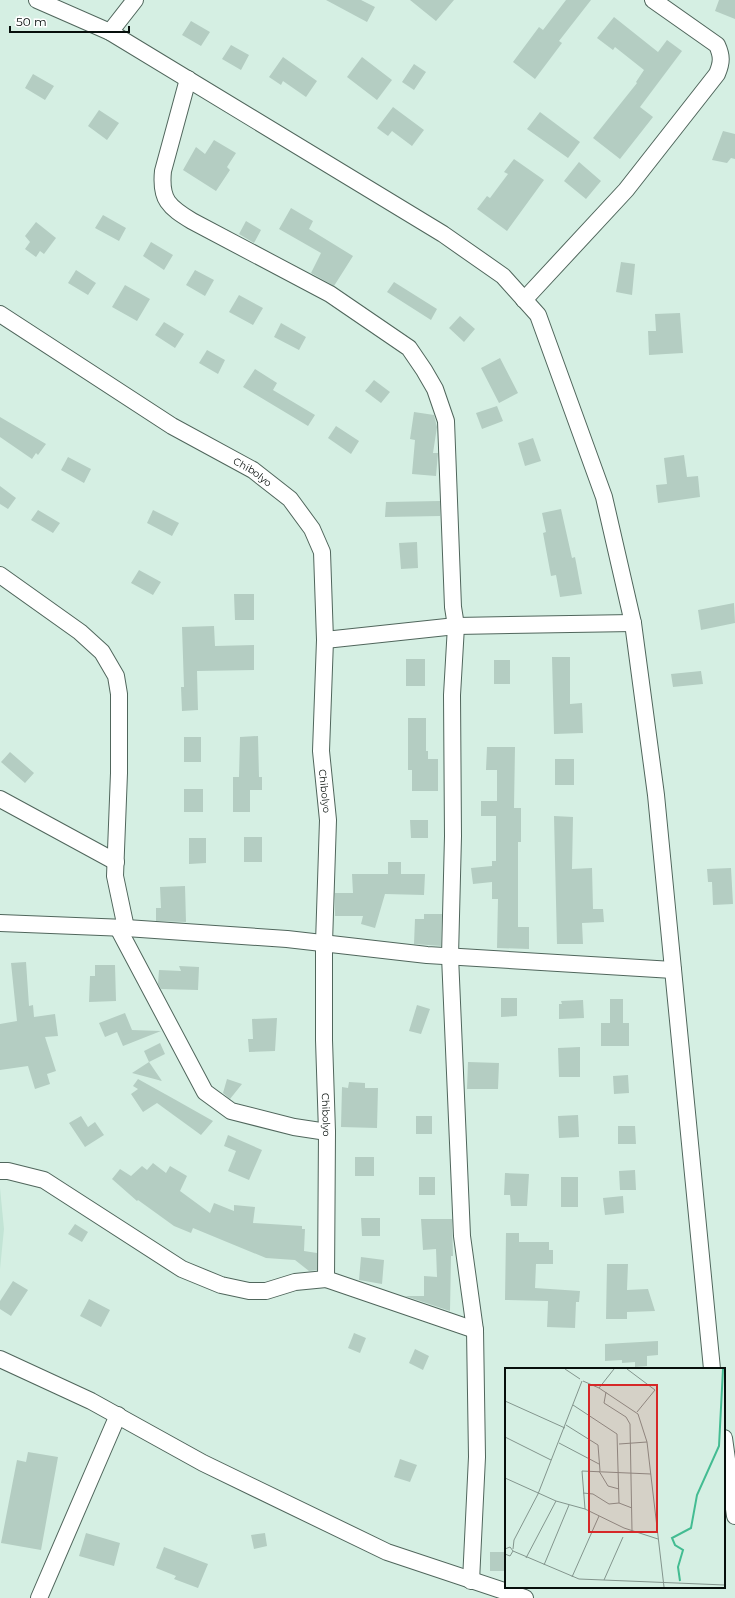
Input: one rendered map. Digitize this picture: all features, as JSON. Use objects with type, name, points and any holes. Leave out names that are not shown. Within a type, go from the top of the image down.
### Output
[{"type":"street","points":[[36,0],[110,32],[443,234],[503,276],[538,315],[604,497],[633,624],[656,795],[712,1368]]},
{"type":"street","points":[[110,32],[135,0]]},
{"type":"street","points":[[524,300],[626,190],[717,74],[721,63],[721,54],[717,44],[653,0]]},
{"type":"street","points":[[188,79],[164,171],[162,185],[167,202],[173,209],[299,276],[361,315],[409,348],[435,389],[446,421],[453,607],[456,626],[452,695],[453,836],[450,956],[462,1236],[475,1330],[477,1457],[471,1580]]},
{"type":"street","name":"Chibolyo","points":[[0,314],[172,426],[253,470],[290,499],[312,530],[322,552],[325,640],[321,751],[328,820],[324,943],[324,1040],[327,1132],[326,1278]]},
{"type":"street","points":[[0,575],[80,632],[102,652],[116,676],[119,694],[119,758],[115,876],[122,928],[205,1092],[231,1111],[294,1127],[327,1132]]},
{"type":"street","points":[[325,640],[456,626],[633,624]]},
{"type":"street","points":[[0,799],[116,862]]},
{"type":"street","points":[[0,923],[122,928],[287,939],[450,956],[673,970]]},
{"type":"street","points":[[0,1171],[8,1171],[44,1180],[182,1269],[221,1285],[249,1291],[266,1291],[295,1282],[326,1278],[475,1330]]},
{"type":"street","points":[[0,1359],[118,1415],[203,1463],[387,1552],[525,1598]]},
{"type":"street","points":[[39,1598],[118,1415]]},
{"type":"street","points":[[725,1445],[735,1516]]},
{"type":"shaded area","points":[[0,1188],[4,1229],[0,1269]]},
{"type":"building","points":[[326,0],[361,0],[375,7],[367,22]]},
{"type":"building","points":[[410,0],[454,0],[436,21]]},
{"type":"building","points":[[566,0],[591,0],[559,41],[562,43],[535,79],[513,62],[539,27],[543,30]]},
{"type":"building","points":[[719,0],[735,0],[735,19],[715,11]]},
{"type":"building","points":[[614,17],[658,52],[667,40],[682,51],[640,107],[653,117],[620,159],[593,138],[637,83],[636,82],[644,70],[615,47],[613,50],[597,38]]},
{"type":"building","points":[[191,21],[210,32],[201,46],[182,35]]},
{"type":"building","points":[[231,45],[249,55],[241,70],[222,59]]},
{"type":"building","points":[[283,57],[317,81],[306,97],[283,81],[281,85],[269,77]]},
{"type":"building","points":[[362,57],[392,80],[377,100],[347,77]]},
{"type":"building","points":[[414,64],[426,72],[414,90],[402,82]]},
{"type":"building","points":[[33,74],[54,86],[45,100],[25,88]]},
{"type":"building","points":[[393,107],[424,130],[412,146],[392,131],[388,136],[377,128]]},
{"type":"building","points":[[99,110],[119,123],[107,140],[88,126]]},
{"type":"building","points":[[540,112],[580,142],[568,158],[527,129]]},
{"type":"building","points":[[723,131],[735,134],[735,159],[731,158],[727,163],[712,160]]},
{"type":"building","points":[[214,140],[236,153],[227,167],[230,170],[216,191],[183,170],[196,147],[205,154]]},
{"type":"building","points":[[514,159],[544,180],[507,231],[477,209],[487,196],[490,198],[508,174],[504,172]]},
{"type":"building","points":[[579,162],[601,181],[586,199],[564,181]]},
{"type":"building","points":[[291,208],[313,221],[309,229],[353,256],[334,286],[311,273],[321,253],[279,229]]},
{"type":"building","points":[[103,215],[126,228],[119,241],[95,228]]},
{"type":"building","points":[[246,221],[261,230],[254,243],[239,234]]},
{"type":"building","points":[[36,222],[56,238],[44,254],[40,251],[36,257],[25,249],[30,242],[25,236]]},
{"type":"building","points":[[151,242],[173,255],[164,270],[143,256]]},
{"type":"building","points":[[621,262],[635,264],[632,295],[616,292]]},
{"type":"building","points":[[76,270],[96,283],[88,295],[68,283]]},
{"type":"building","points":[[195,270],[214,280],[205,296],[186,285]]},
{"type":"building","points":[[394,282],[437,309],[431,320],[387,292]]},
{"type":"building","points":[[125,285],[150,299],[137,321],[112,307]]},
{"type":"building","points":[[239,295],[263,308],[253,325],[229,312]]},
{"type":"building","points":[[680,313],[683,353],[649,355],[648,331],[656,331],[655,314]]},
{"type":"building","points":[[460,316],[475,329],[464,342],[449,328]]},
{"type":"building","points":[[164,322],[184,334],[175,348],[155,335]]},
{"type":"building","points":[[281,323],[306,337],[299,350],[274,337]]},
{"type":"building","points":[[207,350],[225,360],[218,374],[199,363]]},
{"type":"building","points":[[500,358],[518,393],[499,403],[481,368]]},
{"type":"building","points":[[255,369],[277,383],[273,390],[315,415],[308,426],[243,387]]},
{"type":"building","points":[[374,380],[390,392],[381,403],[365,391]]},
{"type":"building","points":[[497,406],[503,421],[482,429],[476,413]]},
{"type":"building","points":[[414,412],[434,415],[437,427],[433,453],[438,453],[436,476],[412,474],[415,440],[410,439]]},
{"type":"building","points":[[0,417],[46,444],[38,455],[36,453],[32,459],[0,437]]},
{"type":"building","points":[[336,426],[359,441],[351,454],[328,438]]},
{"type":"building","points":[[533,438],[541,461],[525,466],[518,443]]},
{"type":"building","points":[[684,455],[687,477],[698,476],[700,497],[658,503],[656,485],[667,484],[664,458]]},
{"type":"building","points":[[68,457],[91,469],[84,483],[61,470]]},
{"type":"building","points":[[0,486],[16,498],[8,509],[0,504]]},
{"type":"building","points":[[440,501],[440,516],[385,517],[386,502]]},
{"type":"building","points":[[561,509],[572,558],[575,557],[582,594],[560,597],[556,575],[551,576],[543,533],[546,532],[542,513]]},
{"type":"building","points":[[38,510],[60,523],[53,533],[31,520]]},
{"type":"building","points":[[153,510],[179,523],[172,536],[147,523]]},
{"type":"building","points":[[417,542],[418,568],[401,569],[399,543]]},
{"type":"building","points":[[139,570],[161,582],[153,595],[131,583]]},
{"type":"building","points":[[234,594],[254,594],[254,620],[235,620]]},
{"type":"building","points":[[734,603],[735,623],[701,630],[698,610]]},
{"type":"building","points":[[214,626],[215,646],[254,645],[254,670],[197,671],[198,710],[182,711],[181,687],[184,687],[182,627]]},
{"type":"building","points":[[552,657],[570,657],[570,704],[582,703],[583,733],[554,734]]},
{"type":"building","points":[[406,659],[425,659],[425,686],[406,686]]},
{"type":"building","points":[[494,660],[510,660],[510,684],[494,684]]},
{"type":"building","points":[[701,671],[703,684],[673,687],[671,674]]},
{"type":"building","points":[[408,718],[426,718],[426,751],[428,751],[428,759],[438,759],[438,791],[412,791],[412,770],[408,770]]},
{"type":"building","points":[[258,736],[259,777],[262,777],[262,790],[250,790],[250,812],[233,812],[233,777],[239,777],[240,737]]},
{"type":"building","points":[[184,737],[201,737],[201,762],[184,762]]},
{"type":"building","points":[[487,747],[515,747],[514,808],[521,808],[521,842],[518,842],[518,927],[529,927],[529,949],[497,948],[498,899],[492,899],[492,882],[473,884],[471,868],[492,866],[492,861],[496,861],[496,816],[481,816],[481,801],[497,801],[497,770],[486,770]]},
{"type":"building","points":[[10,752],[34,773],[25,783],[1,762]]},
{"type":"building","points":[[555,759],[574,759],[574,785],[555,785]]},
{"type":"building","points":[[184,789],[203,789],[203,812],[184,812]]},
{"type":"building","points":[[554,816],[573,817],[572,869],[592,868],[593,909],[603,909],[604,922],[582,923],[583,944],[557,944]]},
{"type":"building","points":[[410,820],[428,820],[428,838],[411,838]]},
{"type":"building","points":[[244,837],[262,837],[262,862],[244,862]]},
{"type":"building","points":[[189,838],[206,838],[206,863],[189,864]]},
{"type":"building","points":[[388,862],[401,862],[401,874],[425,874],[424,895],[385,894],[375,928],[361,924],[363,916],[335,916],[335,893],[353,893],[352,874],[388,874]]},
{"type":"building","points":[[731,868],[733,904],[713,905],[712,882],[708,882],[707,869]]},
{"type":"building","points":[[185,886],[186,922],[156,921],[156,908],[161,908],[160,887]]},
{"type":"building","points":[[424,914],[442,914],[441,946],[414,944],[415,919],[424,919]]},
{"type":"building","points":[[26,962],[29,1006],[33,1005],[34,1017],[55,1014],[58,1036],[45,1037],[56,1071],[47,1074],[50,1084],[35,1089],[28,1066],[0,1070],[0,1024],[17,1021],[11,963]]},
{"type":"building","points":[[95,965],[115,965],[116,1001],[89,1002],[90,976],[95,976]]},
{"type":"building","points":[[179,966],[199,967],[198,990],[161,989],[158,984],[159,970],[181,971]]},
{"type":"building","points":[[501,998],[517,998],[517,1016],[501,1017]]},
{"type":"building","points":[[610,999],[623,999],[623,1023],[629,1023],[629,1046],[601,1046],[601,1023],[610,1023]]},
{"type":"building","points":[[583,1000],[584,1018],[559,1019],[559,1004],[562,1004],[561,1001]]},
{"type":"building","points":[[417,1005],[430,1009],[421,1034],[409,1031]]},
{"type":"building","points":[[125,1013],[132,1030],[161,1031],[123,1046],[117,1032],[105,1037],[99,1023]]},
{"type":"building","points":[[277,1018],[275,1051],[249,1052],[248,1039],[253,1039],[252,1019]]},
{"type":"building","points":[[160,1043],[165,1054],[149,1062],[144,1051]]},
{"type":"building","points":[[580,1047],[580,1077],[559,1077],[558,1048]]},
{"type":"building","points":[[149,1062],[162,1081],[132,1073]]},
{"type":"building","points":[[468,1062],[499,1063],[498,1089],[467,1089]]},
{"type":"building","points":[[628,1075],[629,1093],[614,1094],[613,1076]]},
{"type":"building","points":[[138,1079],[213,1121],[201,1135],[157,1103],[143,1112],[131,1094],[138,1089],[133,1086]]},
{"type":"building","points":[[227,1079],[242,1084],[230,1099],[223,1093]]},
{"type":"building","points":[[349,1082],[365,1083],[365,1088],[378,1088],[377,1128],[341,1127],[342,1087],[348,1088]]},
{"type":"building","points":[[578,1115],[579,1137],[559,1138],[558,1116]]},
{"type":"building","points":[[81,1116],[88,1127],[95,1122],[104,1135],[85,1147],[69,1123]]},
{"type":"building","points":[[416,1116],[432,1116],[432,1134],[416,1134]]},
{"type":"building","points":[[618,1126],[635,1126],[636,1144],[618,1144]]},
{"type":"building","points":[[228,1135],[262,1150],[249,1180],[228,1171],[236,1151],[224,1146]]},
{"type":"building","points":[[355,1157],[374,1157],[374,1176],[355,1176]]},
{"type":"building","points":[[153,1163],[166,1173],[170,1166],[187,1176],[180,1191],[210,1213],[214,1203],[234,1211],[234,1205],[255,1207],[253,1223],[302,1226],[302,1229],[305,1229],[304,1251],[317,1253],[317,1270],[309,1271],[295,1260],[266,1258],[193,1228],[191,1233],[174,1226],[138,1200],[137,1201],[112,1179],[120,1169],[131,1176],[142,1166],[147,1170]]},
{"type":"building","points":[[635,1170],[636,1190],[620,1190],[619,1171]]},
{"type":"building","points":[[505,1173],[529,1174],[527,1206],[511,1206],[510,1195],[504,1195]]},
{"type":"building","points":[[419,1177],[435,1177],[435,1195],[419,1195]]},
{"type":"building","points":[[561,1177],[578,1177],[578,1207],[561,1207]]},
{"type":"building","points":[[623,1196],[624,1213],[605,1215],[603,1198]]},
{"type":"building","points":[[361,1218],[380,1218],[380,1236],[362,1236]]},
{"type":"building","points":[[421,1219],[452,1219],[453,1256],[451,1256],[450,1311],[405,1296],[424,1296],[424,1276],[437,1277],[436,1249],[423,1250]]},
{"type":"building","points":[[75,1224],[88,1232],[82,1242],[68,1234]]},
{"type":"building","points":[[506,1233],[519,1233],[519,1242],[549,1242],[549,1250],[553,1250],[553,1264],[536,1264],[535,1288],[580,1291],[579,1302],[576,1302],[575,1328],[547,1327],[548,1301],[505,1300]]},
{"type":"building","points":[[361,1257],[384,1260],[382,1284],[359,1280]]},
{"type":"building","points":[[607,1264],[628,1264],[627,1290],[648,1289],[655,1311],[627,1312],[627,1319],[606,1319]]},
{"type":"building","points":[[13,1281],[28,1290],[11,1316],[0,1309],[0,1301]]},
{"type":"building","points":[[89,1299],[110,1310],[101,1327],[80,1316]]},
{"type":"building","points":[[354,1333],[366,1338],[360,1353],[348,1348]]},
{"type":"building","points":[[658,1341],[658,1355],[647,1356],[647,1366],[635,1367],[635,1362],[622,1363],[622,1360],[605,1361],[605,1344]]},
{"type":"building","points":[[415,1349],[429,1356],[423,1370],[409,1363]]},
{"type":"building","points":[[28,1452],[58,1457],[41,1550],[1,1543],[17,1460],[26,1462]]},
{"type":"building","points":[[400,1459],[417,1465],[410,1482],[394,1477]]},
{"type":"building","points":[[86,1533],[120,1543],[114,1566],[79,1556]]},
{"type":"building","points":[[265,1533],[267,1546],[254,1549],[251,1535]]},
{"type":"building","points":[[164,1547],[208,1564],[198,1588],[174,1579],[176,1576],[156,1568]]},
{"type":"building","points":[[490,1552],[505,1552],[505,1571],[490,1571]]}]
